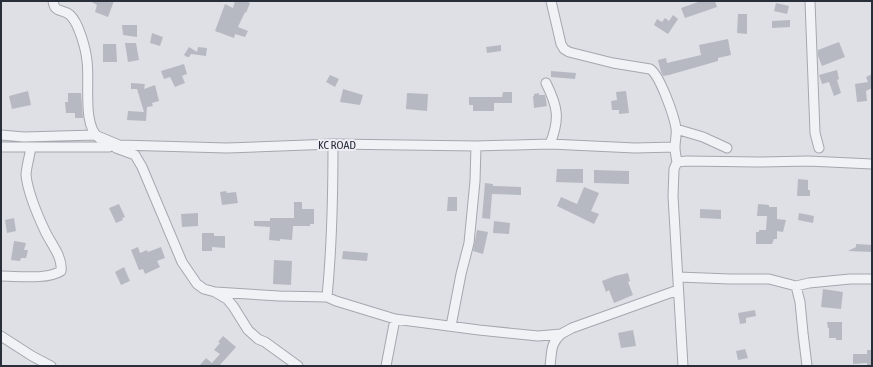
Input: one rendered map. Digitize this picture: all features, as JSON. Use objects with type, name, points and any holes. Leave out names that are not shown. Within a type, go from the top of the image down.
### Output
[{"type":"street","points":[[53,1],[57,10],[70,15],[76,23],[85,48],[89,74],[90,122],[95,136],[110,147]]},
{"type":"street","points":[[551,1],[561,44],[564,49],[569,52],[613,63],[650,69],[658,78],[663,90],[676,129],[675,147],[677,162],[674,169],[673,196],[683,366]]},
{"type":"street","points":[[810,1],[815,132],[819,148]]},
{"type":"street","points":[[546,83],[554,100],[557,124],[550,144]]},
{"type":"street","points":[[676,129],[703,137],[727,148]]},
{"type":"street","name":"KC ROAD","points":[[1,135],[24,137],[95,136],[119,145],[227,148],[333,144],[476,146],[550,144],[635,148],[675,147]]},
{"type":"street","points":[[327,297],[332,245],[334,199],[333,144]]},
{"type":"street","points":[[451,326],[470,236],[476,181],[476,146]]},
{"type":"street","points":[[1,147],[110,147],[135,155],[142,167],[163,219],[186,269],[196,284],[204,289],[215,292],[327,297],[395,319],[538,336],[561,334]]},
{"type":"street","points":[[1,276],[55,275],[61,271],[62,266],[59,257],[45,232],[32,197],[26,174],[30,147]]},
{"type":"street","points":[[677,162],[808,161],[872,164]]},
{"type":"street","points":[[678,277],[730,280],[769,278],[796,286],[836,280],[872,279]]},
{"type":"street","points":[[796,286],[800,302],[807,366]]},
{"type":"street","points":[[550,366],[552,345],[556,338],[561,334],[572,328],[678,290]]},
{"type":"street","points":[[215,292],[226,299],[233,306],[248,330],[279,351],[296,366]]},
{"type":"street","points":[[386,366],[395,319]]},
{"type":"street","points":[[1,336],[32,356],[51,366]]},
{"type":"building","points":[[90,1],[114,1],[108,17],[95,12],[97,5]]},
{"type":"building","points":[[235,1],[246,1],[250,3],[238,27],[248,31],[245,37],[235,34],[234,38],[215,31],[225,4],[233,8]]},
{"type":"building","points":[[701,1],[715,1],[717,7],[685,18],[681,8]]},
{"type":"building","points":[[776,3],[789,6],[787,14],[774,11]]},
{"type":"building","points":[[738,14],[747,14],[747,34],[737,33]]},
{"type":"building","points":[[673,15],[678,19],[668,34],[654,25],[657,19],[662,22],[665,18],[669,21]]},
{"type":"building","points":[[790,20],[790,27],[772,28],[772,21]]},
{"type":"building","points":[[122,25],[137,25],[137,37],[123,35]]},
{"type":"building","points":[[152,33],[163,37],[160,46],[150,43]]},
{"type":"building","points":[[728,39],[731,55],[718,58],[718,61],[663,76],[658,60],[666,58],[667,63],[701,55],[699,45]]},
{"type":"building","points":[[839,42],[845,57],[822,66],[818,56],[818,50]]},
{"type":"building","points":[[125,43],[136,43],[139,60],[128,62]]},
{"type":"building","points":[[103,44],[116,44],[117,62],[103,62]]},
{"type":"building","points":[[501,45],[501,51],[487,53],[486,47]]},
{"type":"building","points":[[189,47],[197,52],[198,47],[207,48],[206,56],[191,54],[187,57],[184,55]]},
{"type":"building","points":[[184,64],[187,74],[182,76],[185,83],[175,87],[170,77],[164,79],[161,71]]},
{"type":"building","points":[[837,70],[839,79],[837,80],[841,93],[834,96],[829,82],[822,84],[819,75]]},
{"type":"building","points":[[551,71],[576,73],[575,79],[551,77]]},
{"type":"building","points":[[872,74],[872,88],[866,91],[867,101],[857,102],[855,84],[868,82],[866,77]]},
{"type":"building","points":[[330,75],[339,79],[335,87],[326,82]]},
{"type":"building","points":[[131,83],[145,84],[144,89],[155,85],[159,101],[152,103],[153,106],[147,107],[146,121],[127,120],[128,111],[144,112],[137,89],[131,89]]},
{"type":"building","points":[[343,89],[363,95],[360,105],[340,102]]},
{"type":"building","points":[[28,91],[31,105],[12,109],[9,96]]},
{"type":"building","points":[[626,91],[629,113],[619,114],[619,110],[612,110],[611,101],[617,100],[616,92]]},
{"type":"building","points":[[503,92],[512,92],[512,103],[494,103],[494,111],[473,111],[473,105],[469,105],[469,97],[502,97]]},
{"type":"building","points":[[68,93],[81,93],[83,118],[75,118],[75,113],[66,113],[65,102],[68,102]]},
{"type":"building","points":[[407,93],[428,94],[427,111],[406,109]]},
{"type":"building","points":[[539,93],[539,95],[545,95],[547,106],[534,108],[533,96],[534,94]]},
{"type":"building","points":[[557,169],[583,169],[583,183],[556,182]]},
{"type":"building","points":[[594,170],[629,171],[629,184],[594,183]]},
{"type":"building","points":[[798,179],[808,180],[808,190],[810,190],[810,196],[797,196]]},
{"type":"building","points":[[485,183],[493,184],[493,186],[521,187],[521,195],[492,194],[490,219],[482,218]]},
{"type":"building","points":[[584,187],[599,193],[591,211],[599,214],[594,224],[557,206],[561,197],[577,204]]},
{"type":"building","points":[[226,191],[227,193],[236,192],[238,203],[222,205],[220,192]]},
{"type":"building","points":[[448,197],[457,197],[457,211],[447,211]]},
{"type":"building","points":[[294,202],[302,202],[302,209],[314,209],[314,224],[310,224],[310,226],[293,226],[292,240],[269,240],[270,227],[254,226],[254,221],[270,221],[270,218],[294,218]]},
{"type":"building","points":[[119,204],[125,217],[122,218],[123,220],[116,223],[109,208]]},
{"type":"building","points":[[758,204],[769,205],[769,207],[777,207],[777,219],[786,220],[783,232],[777,231],[777,239],[774,239],[772,244],[756,244],[756,232],[759,232],[759,230],[766,230],[767,216],[757,216]]},
{"type":"building","points":[[700,209],[721,210],[721,219],[700,218]]},
{"type":"building","points":[[198,213],[198,226],[182,227],[181,214]]},
{"type":"building","points":[[799,213],[814,216],[813,223],[798,220]]},
{"type":"building","points":[[14,218],[16,231],[7,233],[5,220]]},
{"type":"building","points":[[494,221],[510,223],[509,234],[493,233]]},
{"type":"building","points":[[477,230],[488,232],[483,254],[473,251]]},
{"type":"building","points":[[202,233],[214,233],[214,236],[225,236],[225,248],[212,247],[212,251],[202,251]]},
{"type":"building","points":[[14,241],[26,243],[24,250],[28,250],[26,258],[21,258],[20,261],[11,260]]},
{"type":"building","points":[[856,244],[872,245],[872,252],[848,251],[856,247]]},
{"type":"building","points":[[138,247],[140,253],[147,250],[148,252],[161,247],[165,258],[157,261],[160,267],[145,274],[143,269],[139,270],[131,250]]},
{"type":"building","points":[[343,251],[368,253],[367,261],[342,259]]},
{"type":"building","points":[[274,260],[292,261],[291,285],[273,284]]},
{"type":"building","points":[[124,267],[130,281],[121,285],[115,272]]},
{"type":"building","points":[[628,273],[630,281],[628,282],[633,295],[614,303],[609,290],[606,292],[602,281]]},
{"type":"building","points":[[823,289],[843,292],[841,309],[821,307]]},
{"type":"building","points":[[755,310],[756,316],[746,318],[746,323],[740,324],[738,313]]},
{"type":"building","points":[[827,322],[842,322],[842,340],[829,338],[829,328]]},
{"type":"building","points":[[633,330],[636,346],[621,348],[618,333]]},
{"type":"building","points":[[223,336],[236,347],[219,366],[199,366],[206,358],[212,363],[220,354],[214,350],[220,343],[218,342]]},
{"type":"building","points":[[745,349],[748,358],[738,360],[736,351]]},
{"type":"building","points":[[867,350],[872,350],[872,366],[867,366],[867,363],[853,364],[853,354],[867,354]]}]
